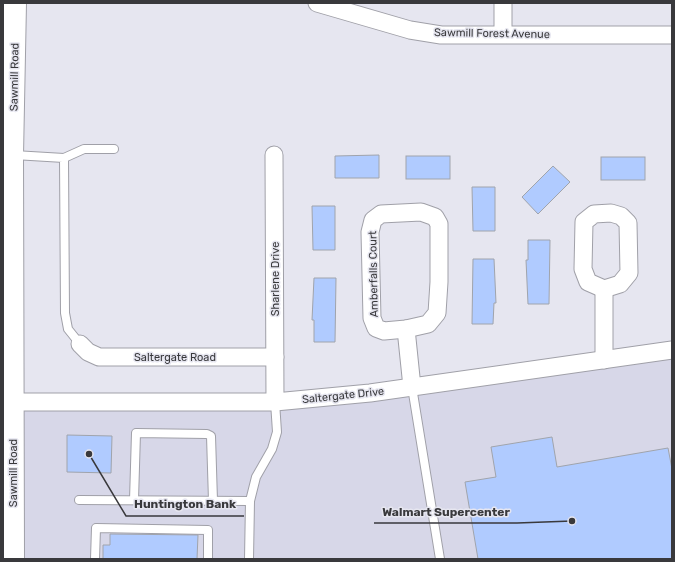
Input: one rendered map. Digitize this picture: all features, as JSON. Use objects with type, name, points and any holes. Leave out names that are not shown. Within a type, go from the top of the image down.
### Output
[{"type":"main road","name":"Sawmill Road","points":[[13,559],[12,155],[15,3]]},
{"type":"street","name":"Sawmill Forest Avenue","points":[[317,3],[410,30],[441,35],[672,35]]},
{"type":"street","points":[[503,3],[503,34]]},
{"type":"street","name":"Sharlene Drive","points":[[274,155],[275,402]]},
{"type":"street","name":"Amberfalls Court","points":[[422,212],[434,216],[439,224],[439,282],[437,313],[428,324],[406,329],[384,331],[376,328],[372,318],[370,232],[373,220],[381,214],[422,212]]},
{"type":"street","points":[[604,289],[604,360]]},
{"type":"street","points":[[406,329],[412,387]]},
{"type":"street","name":"Saltergate Road","points":[[80,344],[88,352],[99,356],[275,357]]},
{"type":"street","name":"Saltergate Drive","points":[[12,402],[275,402],[370,393],[672,350]]},
{"type":"lane","points":[[12,155],[64,158],[84,149],[114,149]]},
{"type":"lane","points":[[64,158],[65,313],[68,329],[80,344]]},
{"type":"lane","points":[[412,387],[440,559]]},
{"type":"lane","points":[[249,559],[250,501],[256,477],[272,449],[277,432],[275,402]]},
{"type":"lane","points":[[134,500],[136,433],[207,434],[211,436],[213,501]]},
{"type":"lane","points":[[79,500],[250,501]]},
{"type":"lane","points":[[95,559],[96,528],[208,530],[208,559]]},
{"type":"shaded area","points":[[672,350],[672,559],[13,559],[12,402],[275,402]]},
{"type":"building","points":[[379,155],[379,178],[335,178],[335,156]]},
{"type":"building","points":[[406,156],[450,156],[450,179],[406,179]]},
{"type":"building","points":[[601,157],[645,157],[645,180],[601,180]]},
{"type":"building","points":[[553,166],[570,182],[538,214],[522,197]]},
{"type":"building","points":[[472,187],[495,187],[495,231],[473,231]]},
{"type":"building","points":[[312,206],[335,206],[335,250],[313,250]]},
{"type":"building","points":[[528,240],[550,240],[549,304],[528,304],[526,260],[528,260]]},
{"type":"building","points":[[473,259],[494,259],[496,303],[494,303],[493,324],[472,324]]},
{"type":"building","points":[[314,278],[336,278],[335,342],[314,342],[314,320],[312,320]]},
{"type":"building","points":[[67,435],[112,436],[111,473],[67,472]]},
{"type":"building","points":[[552,437],[557,467],[668,448],[672,469],[672,559],[478,559],[465,482],[496,477],[491,447]]},
{"type":"building","points":[[110,534],[198,535],[197,559],[103,559],[103,545],[110,545]]},
{"type":"place","name":"Huntington Bank","points":[[89,454]]},
{"type":"place","name":"Walmart Supercenter","points":[[572,521]]}]
